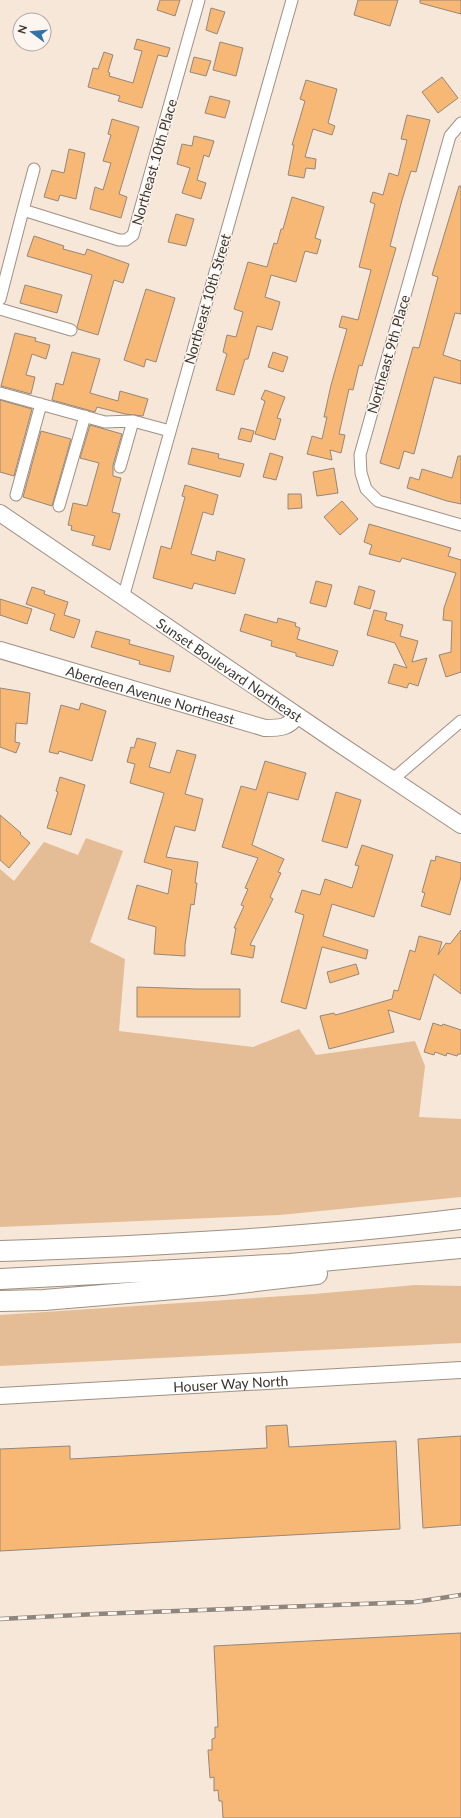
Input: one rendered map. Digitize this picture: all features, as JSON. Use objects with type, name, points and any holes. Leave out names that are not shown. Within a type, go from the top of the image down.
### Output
[{"type":"highway","points":[[0,1251],[180,1244],[350,1231],[461,1219]]},
{"type":"highway","points":[[0,1279],[290,1264],[461,1248]]},
{"type":"highway","points":[[0,1301],[44,1300],[268,1281],[311,1275],[441,1250]]},
{"type":"street","name":"Northeast 10th Place","points":[[23,210],[119,240],[126,240],[133,235],[199,0]]},
{"type":"street","name":"Northeast 10th Street","points":[[123,598],[292,0]]},
{"type":"street","name":"Northeast 9th Place","points":[[461,123],[450,136],[360,455],[361,473],[366,489],[378,501],[461,525]]},
{"type":"street","points":[[0,299],[34,169]]},
{"type":"street","points":[[0,309],[71,330]]},
{"type":"street","points":[[0,393],[105,422],[133,421],[170,431]]},
{"type":"street","points":[[16,495],[41,404]]},
{"type":"street","points":[[59,506],[84,416]]},
{"type":"street","points":[[120,467],[133,421]]},
{"type":"street","name":"Sunset Boulevard Northeast","points":[[0,513],[297,716],[461,825]]},
{"type":"street","name":"Aberdeen Avenue Northeast","points":[[0,650],[265,728],[283,728],[292,723],[297,716]]},
{"type":"street","points":[[392,780],[461,721]]},
{"type":"street","name":"Houser Way North","points":[[0,1396],[461,1370]]},
{"type":"shaded area","points":[[86,838],[123,851],[90,942],[125,959],[119,1031],[253,1047],[299,1029],[316,1055],[415,1041],[425,1066],[419,1117],[461,1119],[461,1197],[280,1215],[0,1227],[0,869],[14,881],[44,842],[78,855]]},
{"type":"shaded area","points":[[415,1285],[461,1286],[461,1343],[0,1366],[0,1315],[314,1294]]},
{"type":"building","points":[[160,0],[180,0],[175,16],[157,10]]},
{"type":"building","points":[[358,0],[398,0],[390,26],[354,15]]},
{"type":"building","points":[[420,0],[461,0],[461,14],[420,3]]},
{"type":"building","points":[[211,8],[225,12],[217,34],[206,30]]},
{"type":"building","points":[[137,39],[170,48],[167,57],[158,55],[142,108],[118,101],[120,96],[88,87],[93,68],[98,69],[104,52],[113,55],[108,72],[110,73],[109,76],[133,83],[142,51],[134,49]]},
{"type":"building","points":[[220,42],[243,48],[236,76],[213,70]]},
{"type":"building","points":[[194,57],[211,61],[206,76],[190,72]]},
{"type":"building","points":[[442,77],[458,98],[438,113],[422,92]]},
{"type":"building","points":[[306,80],[337,89],[328,123],[335,126],[332,135],[313,129],[305,157],[316,159],[315,169],[306,168],[304,178],[288,175],[294,145],[292,145],[305,101],[300,99]]},
{"type":"building","points":[[210,96],[230,101],[225,118],[205,113]]},
{"type":"building","points":[[407,115],[430,120],[416,172],[411,171],[402,200],[390,246],[396,248],[362,366],[359,365],[353,390],[349,389],[339,434],[345,435],[341,453],[330,450],[332,460],[307,454],[312,436],[322,439],[327,417],[324,417],[331,385],[347,329],[339,327],[342,316],[358,320],[371,270],[359,267],[375,204],[370,202],[373,192],[383,195],[389,173],[398,176],[407,140],[401,139]]},
{"type":"building","points":[[112,119],[139,127],[119,194],[127,197],[121,218],[90,209],[95,187],[103,190],[111,163],[103,161],[111,135],[108,134]]},
{"type":"building","points":[[194,136],[214,141],[209,157],[204,155],[197,180],[206,183],[201,199],[182,193],[190,168],[177,164],[182,144],[192,146]]},
{"type":"building","points":[[69,149],[85,153],[76,199],[60,195],[58,201],[44,197],[52,170],[64,173]]},
{"type":"building","points":[[459,186],[461,186],[461,314],[455,313],[443,355],[461,361],[461,384],[434,377],[414,454],[404,451],[399,469],[380,463],[413,347],[419,348],[438,277],[432,275]]},
{"type":"building","points":[[292,197],[324,207],[315,238],[321,240],[317,254],[305,251],[296,282],[271,275],[265,297],[280,302],[272,330],[257,326],[248,359],[245,359],[234,395],[216,390],[227,354],[223,352],[227,335],[236,337],[243,312],[234,309],[248,262],[267,267],[274,243],[277,244],[281,229],[283,229]]},
{"type":"building","points":[[176,214],[194,219],[186,246],[168,242]]},
{"type":"building","points":[[34,236],[64,246],[63,249],[85,255],[87,249],[129,264],[123,283],[114,280],[98,335],[78,329],[77,327],[92,275],[27,256]]},
{"type":"building","points":[[25,285],[62,295],[57,313],[20,303]]},
{"type":"building","points":[[146,289],[175,298],[156,362],[146,359],[144,367],[124,360]]},
{"type":"building","points":[[15,333],[36,338],[35,341],[50,345],[46,359],[32,354],[26,375],[35,377],[31,394],[1,386]]},
{"type":"building","points":[[72,352],[100,359],[90,393],[118,401],[120,391],[148,399],[143,416],[125,414],[97,407],[95,412],[52,400],[56,383],[63,385]]},
{"type":"building","points":[[273,352],[288,357],[283,372],[268,367]]},
{"type":"building","points":[[265,390],[285,397],[277,418],[281,419],[275,440],[255,434],[265,401],[261,399]]},
{"type":"building","points":[[0,400],[32,409],[14,476],[0,472]]},
{"type":"building","points":[[90,425],[122,434],[113,465],[113,476],[121,478],[112,512],[120,514],[110,550],[92,545],[95,536],[71,530],[72,526],[68,525],[73,503],[87,506],[99,463],[80,458]]},
{"type":"building","points":[[241,428],[254,431],[251,442],[238,439]]},
{"type":"building","points":[[41,431],[71,439],[52,506],[23,497]]},
{"type":"building","points":[[192,448],[219,454],[218,458],[244,464],[240,477],[188,464]]},
{"type":"building","points":[[270,453],[283,457],[276,480],[263,477]]},
{"type":"building","points":[[458,456],[461,456],[461,504],[407,488],[410,477],[419,480],[422,469],[452,478]]},
{"type":"building","points":[[334,468],[338,493],[317,496],[313,472]]},
{"type":"building","points":[[185,485],[218,495],[213,515],[203,512],[191,554],[215,561],[217,551],[245,559],[235,594],[194,583],[192,589],[153,578],[161,546],[171,549],[185,497],[182,496]]},
{"type":"building","points":[[288,494],[301,494],[302,508],[288,509]]},
{"type":"building","points":[[342,501],[358,519],[340,535],[324,517]]},
{"type":"building","points":[[369,524],[451,548],[448,556],[461,560],[461,672],[446,677],[439,655],[451,652],[452,621],[443,620],[444,608],[456,573],[402,558],[400,562],[369,554],[372,545],[364,542]]},
{"type":"building","points":[[316,581],[332,585],[326,607],[310,603]]},
{"type":"building","points":[[359,586],[375,591],[370,609],[354,604]]},
{"type":"building","points":[[32,587],[45,591],[44,594],[68,602],[64,615],[80,620],[74,638],[50,630],[55,614],[26,604]]},
{"type":"building","points":[[0,599],[32,609],[27,624],[0,615]]},
{"type":"building","points":[[374,610],[387,613],[385,620],[403,625],[400,636],[418,641],[412,662],[427,658],[418,686],[409,683],[407,688],[388,683],[394,664],[407,668],[395,643],[367,635]]},
{"type":"building","points":[[245,614],[277,623],[278,618],[296,623],[295,626],[300,628],[297,639],[338,651],[333,666],[296,656],[296,653],[271,646],[272,641],[240,631]]},
{"type":"building","points":[[96,631],[130,640],[129,644],[174,656],[170,672],[139,664],[140,661],[91,647]]},
{"type":"building","points":[[0,688],[30,693],[27,724],[16,723],[15,742],[20,743],[16,753],[0,747]]},
{"type":"building","points":[[81,703],[106,711],[92,761],[59,751],[58,754],[49,752],[61,705],[79,710]]},
{"type":"building","points":[[137,738],[156,743],[149,767],[170,773],[177,750],[196,755],[185,794],[203,799],[195,831],[175,826],[166,857],[198,862],[194,905],[191,904],[185,945],[185,956],[154,954],[156,927],[128,919],[137,885],[168,894],[172,870],[144,862],[164,793],[130,783],[135,764],[127,762],[131,747],[134,748]]},
{"type":"building","points":[[265,761],[306,773],[298,800],[268,792],[252,845],[284,859],[278,872],[281,873],[270,897],[273,899],[250,945],[255,946],[253,958],[231,954],[236,928],[234,928],[244,906],[241,905],[248,889],[245,888],[258,858],[222,847],[241,786],[256,790]]},
{"type":"building","points":[[60,777],[85,785],[71,835],[47,828],[58,792],[56,791]]},
{"type":"building","points":[[336,792],[361,800],[347,848],[322,841]]},
{"type":"building","points":[[0,815],[30,843],[9,868],[0,860]]},
{"type":"building","points":[[362,845],[393,855],[374,917],[332,904],[323,936],[368,950],[366,959],[322,947],[306,1009],[281,1002],[304,915],[295,912],[302,890],[320,895],[325,879],[352,888],[359,866],[355,865]]},
{"type":"building","points":[[436,856],[461,863],[461,877],[450,915],[421,906],[425,893],[422,892],[431,860],[435,861]]},
{"type":"building","points":[[461,930],[461,994],[434,974],[420,1020],[388,1010],[394,1032],[329,1049],[320,1016],[334,1013],[335,1015],[392,999],[394,990],[398,991],[410,950],[415,952],[419,936],[442,942],[438,955],[446,943],[450,944]]},
{"type":"building","points":[[356,964],[359,974],[330,983],[327,972]]},
{"type":"building","points":[[137,987],[240,989],[240,1017],[137,1017]]},
{"type":"building","points":[[433,1023],[442,1026],[443,1024],[461,1030],[461,1054],[458,1054],[457,1056],[447,1053],[446,1056],[435,1052],[434,1055],[424,1052]]},
{"type":"building","points":[[287,1425],[289,1447],[396,1441],[400,1529],[0,1551],[0,1449],[70,1446],[70,1459],[267,1448],[266,1426]]},
{"type":"building","points":[[461,1436],[461,1525],[423,1528],[418,1439]]},
{"type":"building","points":[[461,1633],[461,1818],[223,1818],[222,1801],[219,1801],[218,1790],[214,1791],[214,1777],[210,1778],[208,1750],[212,1750],[212,1739],[215,1738],[215,1727],[218,1727],[214,1646]]},
{"type":"railway","points":[[0,1619],[415,1602],[461,1595]]}]
